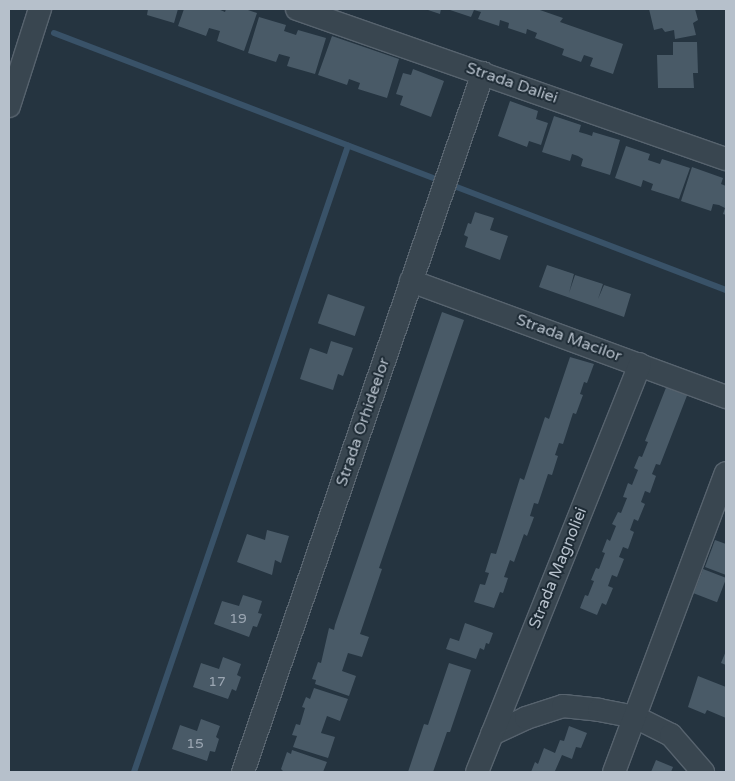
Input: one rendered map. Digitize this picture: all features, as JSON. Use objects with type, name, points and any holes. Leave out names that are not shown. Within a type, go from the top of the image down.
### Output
[{"type":"street","points":[[9,106],[40,9]]},
{"type":"street","name":"Strada Daliei","points":[[297,9],[483,73],[725,151]]},
{"type":"street","name":"Strada Orhideelor","points":[[243,772],[483,73]]},
{"type":"street","name":"Strada Macilor","points":[[411,281],[726,397]]},
{"type":"street","name":"Strada Magnoliei","points":[[477,772],[640,364]]},
{"type":"street","points":[[614,772],[726,473]]},
{"type":"street","points":[[492,734],[526,718],[563,706],[635,717],[671,735],[703,772]]},
{"type":"building","points":[[148,9],[178,9],[174,23],[147,15]]},
{"type":"building","points":[[184,9],[218,9],[225,12],[226,9],[245,9],[257,13],[244,51],[217,41],[220,31],[209,28],[206,36],[178,26]]},
{"type":"building","points":[[425,9],[441,9],[440,14]]},
{"type":"building","points":[[447,9],[537,9],[563,18],[560,22],[623,44],[613,74],[590,66],[593,58],[584,55],[581,62],[562,55],[564,49],[535,38],[537,33],[527,29],[526,34],[508,28],[509,23],[500,20],[499,26],[478,19],[481,12],[474,10],[471,17]]},
{"type":"building","points":[[649,9],[695,9],[698,20],[693,23],[696,35],[675,39],[674,30],[665,32],[662,28],[654,30]]},
{"type":"building","points":[[259,17],[286,25],[284,31],[296,35],[298,30],[326,38],[315,74],[287,66],[290,57],[279,54],[276,62],[248,53]]},
{"type":"building","points":[[332,36],[399,59],[387,98],[358,89],[360,83],[349,79],[347,85],[318,75]]},
{"type":"building","points":[[673,42],[697,42],[698,73],[693,73],[694,88],[658,88],[657,55],[673,55]]},
{"type":"building","points":[[413,69],[444,81],[431,117],[400,105],[403,96],[396,94],[403,73],[411,75]]},
{"type":"building","points":[[510,101],[538,111],[536,119],[548,123],[541,145],[529,141],[527,147],[498,136]]},
{"type":"building","points":[[554,116],[581,125],[579,132],[592,136],[593,132],[620,140],[610,175],[581,166],[583,159],[578,156],[572,154],[570,161],[542,152]]},
{"type":"building","points":[[626,146],[650,154],[648,160],[660,164],[662,159],[690,168],[679,199],[651,190],[653,184],[643,180],[641,187],[615,178]]},
{"type":"building","points":[[692,167],[723,178],[721,184],[726,186],[726,215],[723,214],[725,208],[719,205],[713,204],[711,211],[681,201]]},
{"type":"building","points":[[475,212],[494,218],[490,230],[508,236],[500,260],[465,247],[468,237],[464,235],[468,223],[471,224]]},
{"type":"building","points":[[547,265],[574,274],[569,293],[575,275],[603,284],[598,299],[604,285],[631,294],[624,317],[539,287]]},
{"type":"building","points":[[328,294],[365,307],[355,336],[318,323]]},
{"type":"building","points":[[442,312],[464,320],[379,568],[382,569],[360,634],[369,637],[362,657],[348,653],[342,671],[356,676],[349,696],[315,684],[316,680],[312,679],[318,662],[321,663],[329,628],[334,630]]},
{"type":"building","points":[[331,341],[353,348],[343,376],[338,374],[333,390],[300,379],[310,348],[327,354]]},
{"type":"building","points":[[570,357],[594,364],[587,383],[584,382],[580,394],[583,395],[576,414],[573,413],[563,444],[559,443],[555,455],[558,456],[552,475],[548,474],[538,504],[534,503],[530,516],[534,517],[527,536],[524,534],[514,562],[510,560],[504,577],[508,578],[503,593],[500,592],[494,608],[474,602],[480,584],[485,585],[489,573],[485,572],[491,553],[496,554],[520,478],[524,480],[545,417],[549,419]]},
{"type":"building","points":[[667,385],[688,393],[660,465],[656,464],[652,474],[656,476],[650,493],[645,491],[641,502],[645,504],[638,521],[634,519],[630,530],[634,532],[628,549],[623,547],[619,557],[624,559],[617,577],[612,575],[608,586],[613,588],[606,605],[602,603],[597,615],[580,608],[585,595],[588,596],[594,581],[591,580],[596,568],[599,569],[605,553],[602,552],[607,539],[610,541],[616,526],[612,524],[618,512],[621,513],[627,498],[623,497],[628,483],[632,485],[638,470],[634,468],[639,456],[642,457],[648,442],[645,441]]},
{"type":"building","points":[[267,530],[289,536],[281,563],[275,560],[272,575],[237,562],[247,534],[265,540]]},
{"type":"building","points":[[715,540],[726,544],[726,575],[705,567]]},
{"type":"building","points":[[703,569],[726,578],[717,602],[694,593]]},
{"type":"building","points":[[243,595],[262,601],[258,613],[262,614],[257,627],[253,626],[249,637],[214,624],[222,601],[239,606]]},
{"type":"building","points":[[465,623],[493,633],[489,644],[486,643],[484,650],[480,648],[476,659],[446,649],[450,638],[459,641]]},
{"type":"building","points":[[726,651],[726,665],[721,663]]},
{"type":"building","points":[[223,657],[241,664],[237,675],[241,677],[236,691],[232,689],[228,699],[193,687],[201,663],[219,669]]},
{"type":"building","points":[[449,663],[471,670],[450,732],[447,732],[433,772],[408,772],[424,724],[428,725]]},
{"type":"building","points":[[698,676],[726,687],[726,718],[707,710],[705,714],[688,707]]},
{"type":"building","points":[[314,688],[348,699],[340,721],[327,716],[321,733],[335,737],[328,758],[293,747],[297,736],[292,735],[296,724],[300,725],[305,708],[302,707],[306,697],[310,699]]},
{"type":"building","points":[[201,719],[220,726],[216,737],[219,739],[215,752],[210,751],[207,761],[172,749],[180,725],[197,731]]},
{"type":"building","points":[[569,726],[587,733],[581,748],[576,747],[572,759],[562,755],[555,771],[531,772],[535,762],[538,764],[544,748],[555,753],[560,740],[564,741]]},
{"type":"building","points":[[292,750],[327,762],[323,772],[284,772],[281,769],[287,752],[291,754]]},
{"type":"building","points":[[656,760],[673,767],[671,772],[651,772]]},
{"type":"waterway","points":[[54,33],[726,290]]},
{"type":"waterway","points":[[134,772],[348,146]]}]
